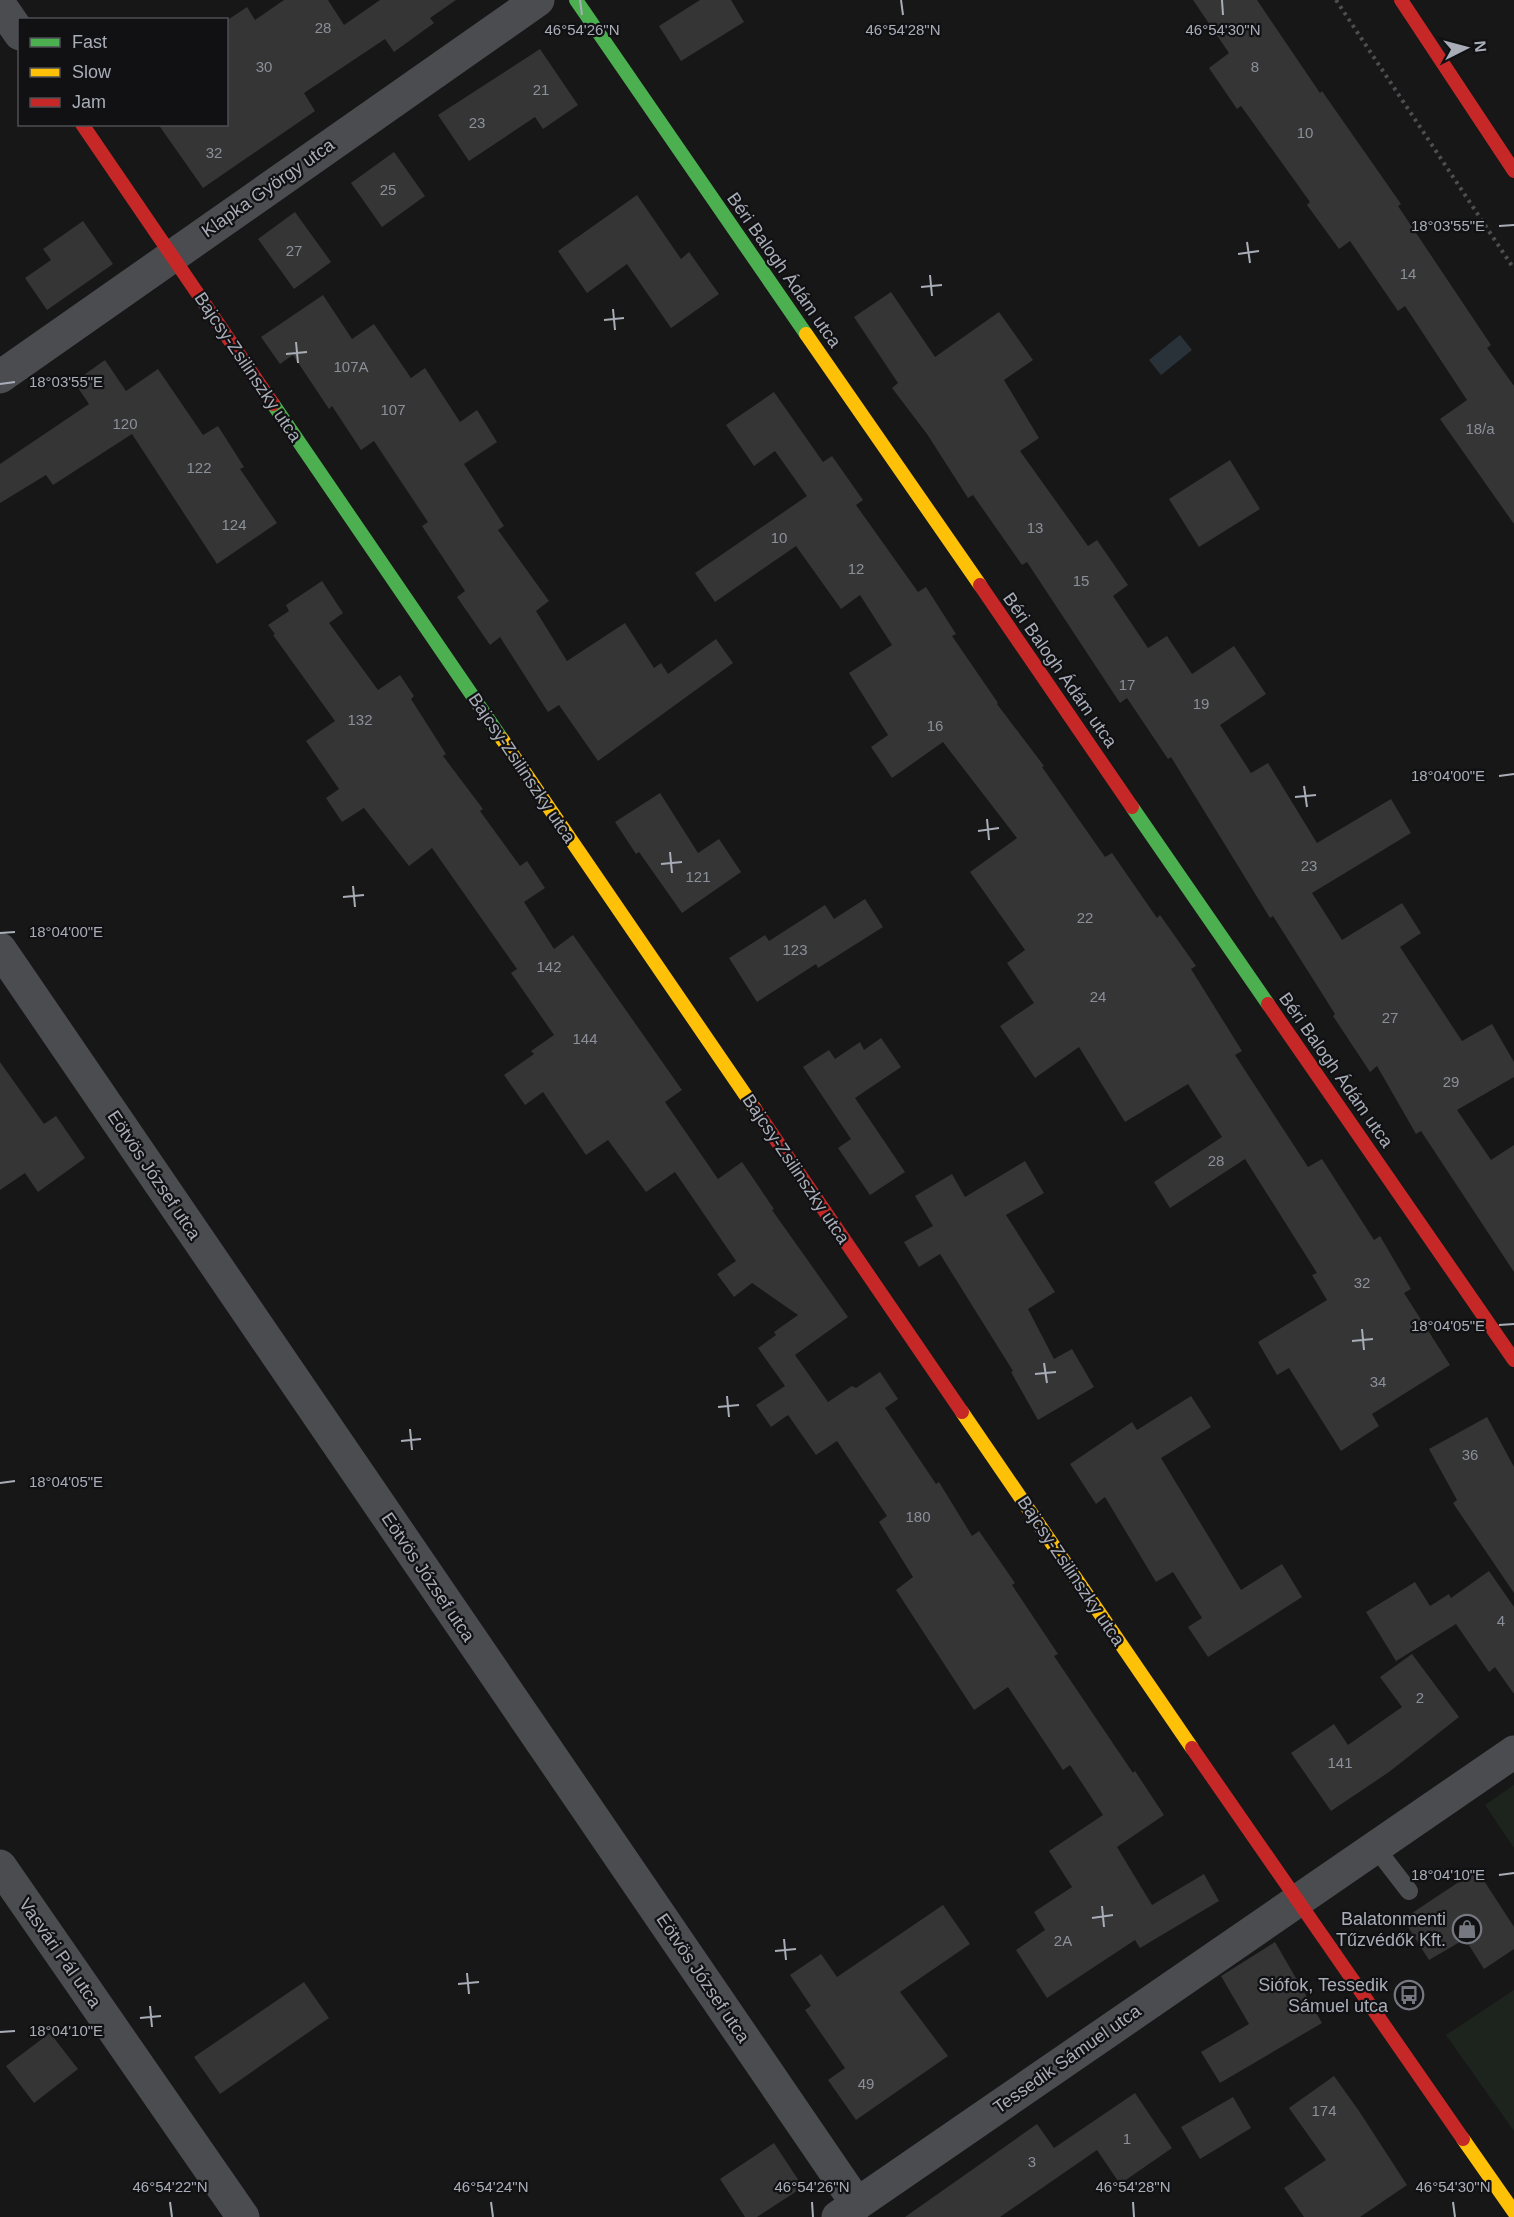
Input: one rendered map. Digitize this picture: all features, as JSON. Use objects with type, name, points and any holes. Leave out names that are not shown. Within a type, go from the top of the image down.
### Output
[{"type":"street","name":"Klapka György utca","points":[[0,377],[538,0]]},
{"type":"street","name":"Béri Balogh Ádám utca","points":[[576,0],[1514,1360]]},
{"type":"street","points":[[1401,0],[1514,171]]},
{"type":"street","points":[[0,5],[18,31]]},
{"type":"street","name":"Bajcsy-Zsilinszky utca","points":[[83,126],[1296,1900],[1514,2212]]},
{"type":"street","name":"Eötvös József utca","points":[[0,950],[847,2210]]},
{"type":"street","name":"Tessedik Sámuel utca","points":[[847,2210],[1514,1752]]},
{"type":"street","name":"Vasvári Pál utca","points":[[0,1866],[243,2217]]},
{"type":"lane","points":[[1375,1847],[1409,1891]]},
{"type":"path","points":[[1336,0],[1514,269]]},
{"type":"shaded area","points":[[1180,335],[1192,350],[1161,375],[1149,360]]},
{"type":"shaded area","points":[[1514,1785],[1514,1848],[1485,1805]]},
{"type":"shaded area","points":[[1514,1990],[1514,2131],[1446,2035]]},
{"type":"building","points":[[284,0],[328,0],[344,25],[380,0],[456,0],[430,18],[434,23],[394,52],[385,39],[304,93],[315,111],[203,188],[159,126],[228,126],[228,20],[247,7],[255,20]]},
{"type":"building","points":[[700,0],[731,0],[744,22],[681,61],[659,26]]},
{"type":"building","points":[[1193,0],[1257,0],[1320,93],[1322,91],[1401,204],[1398,206],[1491,345],[1487,348],[1514,386],[1514,524],[1440,419],[1467,400],[1405,306],[1398,311],[1350,241],[1339,249],[1307,205],[1310,202],[1241,106],[1237,109],[1209,68],[1229,53]]},
{"type":"building","points":[[540,49],[578,105],[543,129],[535,117],[469,161],[438,115]]},
{"type":"building","points":[[394,152],[425,196],[382,227],[351,183]]},
{"type":"building","points":[[637,195],[681,259],[689,252],[719,294],[671,328],[627,264],[587,293],[558,251]]},
{"type":"building","points":[[295,212],[331,262],[294,289],[258,239]]},
{"type":"building","points":[[83,221],[113,264],[47,310],[25,278],[51,260],[43,249]]},
{"type":"building","points":[[891,292],[935,357],[999,312],[1033,360],[1004,380],[1039,438],[1020,451],[1088,546],[1097,540],[1128,585],[1113,596],[1148,648],[1167,636],[1192,674],[1234,646],[1266,694],[1220,725],[1251,773],[1268,763],[1317,843],[1391,799],[1411,833],[1312,893],[1342,940],[1402,903],[1421,933],[1400,947],[1462,1041],[1492,1024],[1514,1062],[1514,1077],[1457,1110],[1491,1160],[1514,1145],[1514,1272],[1421,1131],[1416,1134],[1377,1066],[1370,1072],[1333,1016],[1335,1014],[1273,916],[1270,918],[1171,757],[1168,759],[1127,698],[1120,703],[1027,562],[1022,565],[973,495],[968,498],[927,434],[892,388],[898,383],[854,317]]},
{"type":"building","points":[[323,295],[352,339],[374,324],[411,378],[425,368],[460,422],[477,410],[497,442],[464,464],[504,526],[498,530],[549,601],[536,611],[567,661],[625,623],[654,668],[661,663],[668,674],[716,639],[733,663],[598,761],[559,705],[548,712],[500,637],[490,645],[457,597],[465,591],[422,526],[428,522],[374,441],[361,450],[332,406],[329,409],[293,355],[280,364],[261,337]]},
{"type":"building","points":[[105,360],[126,391],[158,369],[203,435],[218,426],[244,467],[240,469],[277,523],[217,564],[132,434],[53,485],[46,475],[0,503],[0,464],[89,404],[74,382]]},
{"type":"building","points":[[774,392],[823,462],[832,456],[863,500],[856,505],[918,592],[926,587],[956,634],[952,636],[997,704],[1044,766],[1042,767],[1105,857],[1112,853],[1157,918],[1160,915],[1196,966],[1191,969],[1242,1051],[1235,1055],[1308,1167],[1322,1159],[1374,1240],[1380,1236],[1411,1289],[1404,1293],[1450,1365],[1372,1414],[1379,1426],[1341,1451],[1289,1368],[1277,1375],[1258,1342],[1327,1300],[1312,1275],[1317,1273],[1245,1159],[1170,1208],[1154,1182],[1222,1137],[1188,1084],[1125,1122],[1079,1047],[1035,1078],[1000,1026],[1034,1003],[1007,963],[1025,950],[970,872],[1017,838],[943,742],[892,778],[871,747],[888,735],[849,673],[892,645],[860,595],[841,609],[796,546],[715,602],[695,573],[807,496],[775,451],[754,466],[726,425]]},
{"type":"building","points":[[1230,460],[1260,509],[1199,547],[1169,499]]},
{"type":"building","points":[[322,581],[343,613],[329,623],[378,690],[400,675],[414,696],[411,699],[446,754],[443,756],[483,809],[480,811],[520,866],[527,861],[545,888],[524,902],[554,949],[573,935],[682,1090],[665,1102],[718,1179],[742,1162],[774,1209],[772,1210],[848,1317],[795,1355],[828,1402],[852,1386],[856,1388],[880,1372],[898,1399],[885,1408],[936,1484],[939,1482],[972,1536],[979,1531],[1015,1583],[1012,1585],[1058,1654],[1054,1656],[1164,1815],[1117,1847],[1152,1905],[1204,1874],[1219,1901],[1140,1948],[1135,1940],[1047,1998],[1016,1950],[1045,1930],[1034,1912],[1072,1887],[1049,1851],[1103,1815],[1070,1765],[1063,1770],[1008,1687],[974,1710],[896,1590],[913,1577],[879,1522],[887,1516],[837,1441],[816,1455],[788,1415],[771,1427],[756,1405],[785,1386],[758,1348],[776,1335],[774,1332],[798,1315],[752,1283],[734,1297],[717,1274],[736,1261],[675,1172],[646,1192],[608,1140],[586,1155],[543,1092],[525,1105],[504,1075],[534,1054],[531,1051],[554,1035],[511,973],[517,969],[432,848],[409,866],[364,808],[342,822],[326,798],[339,789],[306,741],[335,721],[268,625],[289,611],[286,605]]},
{"type":"building","points":[[660,793],[698,853],[719,839],[741,872],[682,913],[639,852],[636,854],[615,822]]},
{"type":"building","points":[[865,899],[883,927],[818,968],[816,964],[757,1002],[729,958],[765,935],[769,941],[825,905],[834,919]]},
{"type":"building","points":[[881,1038],[901,1067],[855,1098],[905,1172],[870,1195],[838,1148],[851,1139],[803,1067],[829,1050],[835,1059],[860,1042],[864,1050]]},
{"type":"building","points":[[0,1062],[44,1124],[56,1116],[85,1158],[38,1192],[25,1173],[0,1190]]},
{"type":"building","points":[[1025,1161],[1044,1193],[1006,1215],[1055,1292],[1028,1309],[1054,1359],[1072,1349],[1094,1387],[1038,1420],[1011,1372],[1013,1371],[940,1254],[919,1267],[904,1242],[933,1226],[915,1196],[952,1174],[965,1197]]},
{"type":"building","points":[[1191,1396],[1211,1427],[1161,1458],[1241,1590],[1282,1564],[1302,1597],[1208,1657],[1188,1627],[1202,1618],[1173,1572],[1156,1582],[1105,1497],[1096,1504],[1070,1464],[1132,1422],[1137,1430]]},
{"type":"building","points":[[1487,1417],[1514,1467],[1514,1593],[1453,1503],[1457,1500],[1429,1449]]},
{"type":"building","points":[[1489,1571],[1514,1607],[1514,1694],[1495,1667],[1489,1672],[1456,1624],[1396,1661],[1366,1612],[1415,1582],[1430,1606],[1449,1594],[1451,1598]]},
{"type":"building","points":[[1412,1654],[1459,1717],[1389,1772],[1331,1811],[1291,1753],[1334,1724],[1348,1745],[1402,1707],[1380,1677]]},
{"type":"building","points":[[1477,1870],[1514,1927],[1514,1949],[1484,1969],[1465,1939],[1429,1960],[1403,1919]]},
{"type":"building","points":[[943,1905],[970,1944],[900,1992],[948,2056],[856,2120],[828,2080],[845,2068],[805,2010],[811,2006],[790,1975],[821,1954],[837,1977]]},
{"type":"building","points":[[1275,1942],[1322,2023],[1220,2083],[1201,2052],[1249,2024],[1221,1976]]},
{"type":"building","points":[[304,1982],[329,2018],[220,2094],[194,2057]]},
{"type":"building","points":[[50,2033],[78,2069],[34,2103],[6,2066]]},
{"type":"building","points":[[1334,2076],[1407,2185],[1360,2217],[1304,2217],[1284,2188],[1326,2160],[1289,2108]]},
{"type":"building","points":[[1135,2093],[1172,2148],[1120,2184],[1097,2150],[1000,2217],[905,2217],[1037,2124],[1054,2148]]},
{"type":"building","points":[[1233,2097],[1251,2128],[1200,2159],[1181,2127]]},
{"type":"building","points":[[774,2143],[803,2187],[757,2217],[745,2217],[720,2179]]},
{"type":"traffic: fast","points":[[576,0],[806,334]]},
{"type":"traffic: fast","points":[[273,404],[502,739]]},
{"type":"traffic: fast","points":[[1132,807],[1268,1004]]},
{"type":"traffic: slow","points":[[806,334],[980,585]]},
{"type":"traffic: slow","points":[[502,739],[755,1109]]},
{"type":"traffic: slow","points":[[962,1412],[1192,1748]]},
{"type":"traffic: slow","points":[[1463,2139],[1514,2212]]},
{"type":"traffic: jam","points":[[1401,0],[1514,171]]},
{"type":"traffic: jam","points":[[83,126],[273,404]]},
{"type":"traffic: jam","points":[[980,585],[1132,807]]},
{"type":"traffic: jam","points":[[1268,1004],[1514,1360]]},
{"type":"traffic: jam","points":[[755,1109],[962,1412]]},
{"type":"traffic: jam","points":[[1192,1748],[1463,2139]]},
{"type":"place","name":"Balatonmenti Tűzvédők Kft.","points":[[1467,1929]]},
{"type":"place","name":"Siófok, Tessedik Sámuel utca","points":[[1409,1995]]}]
